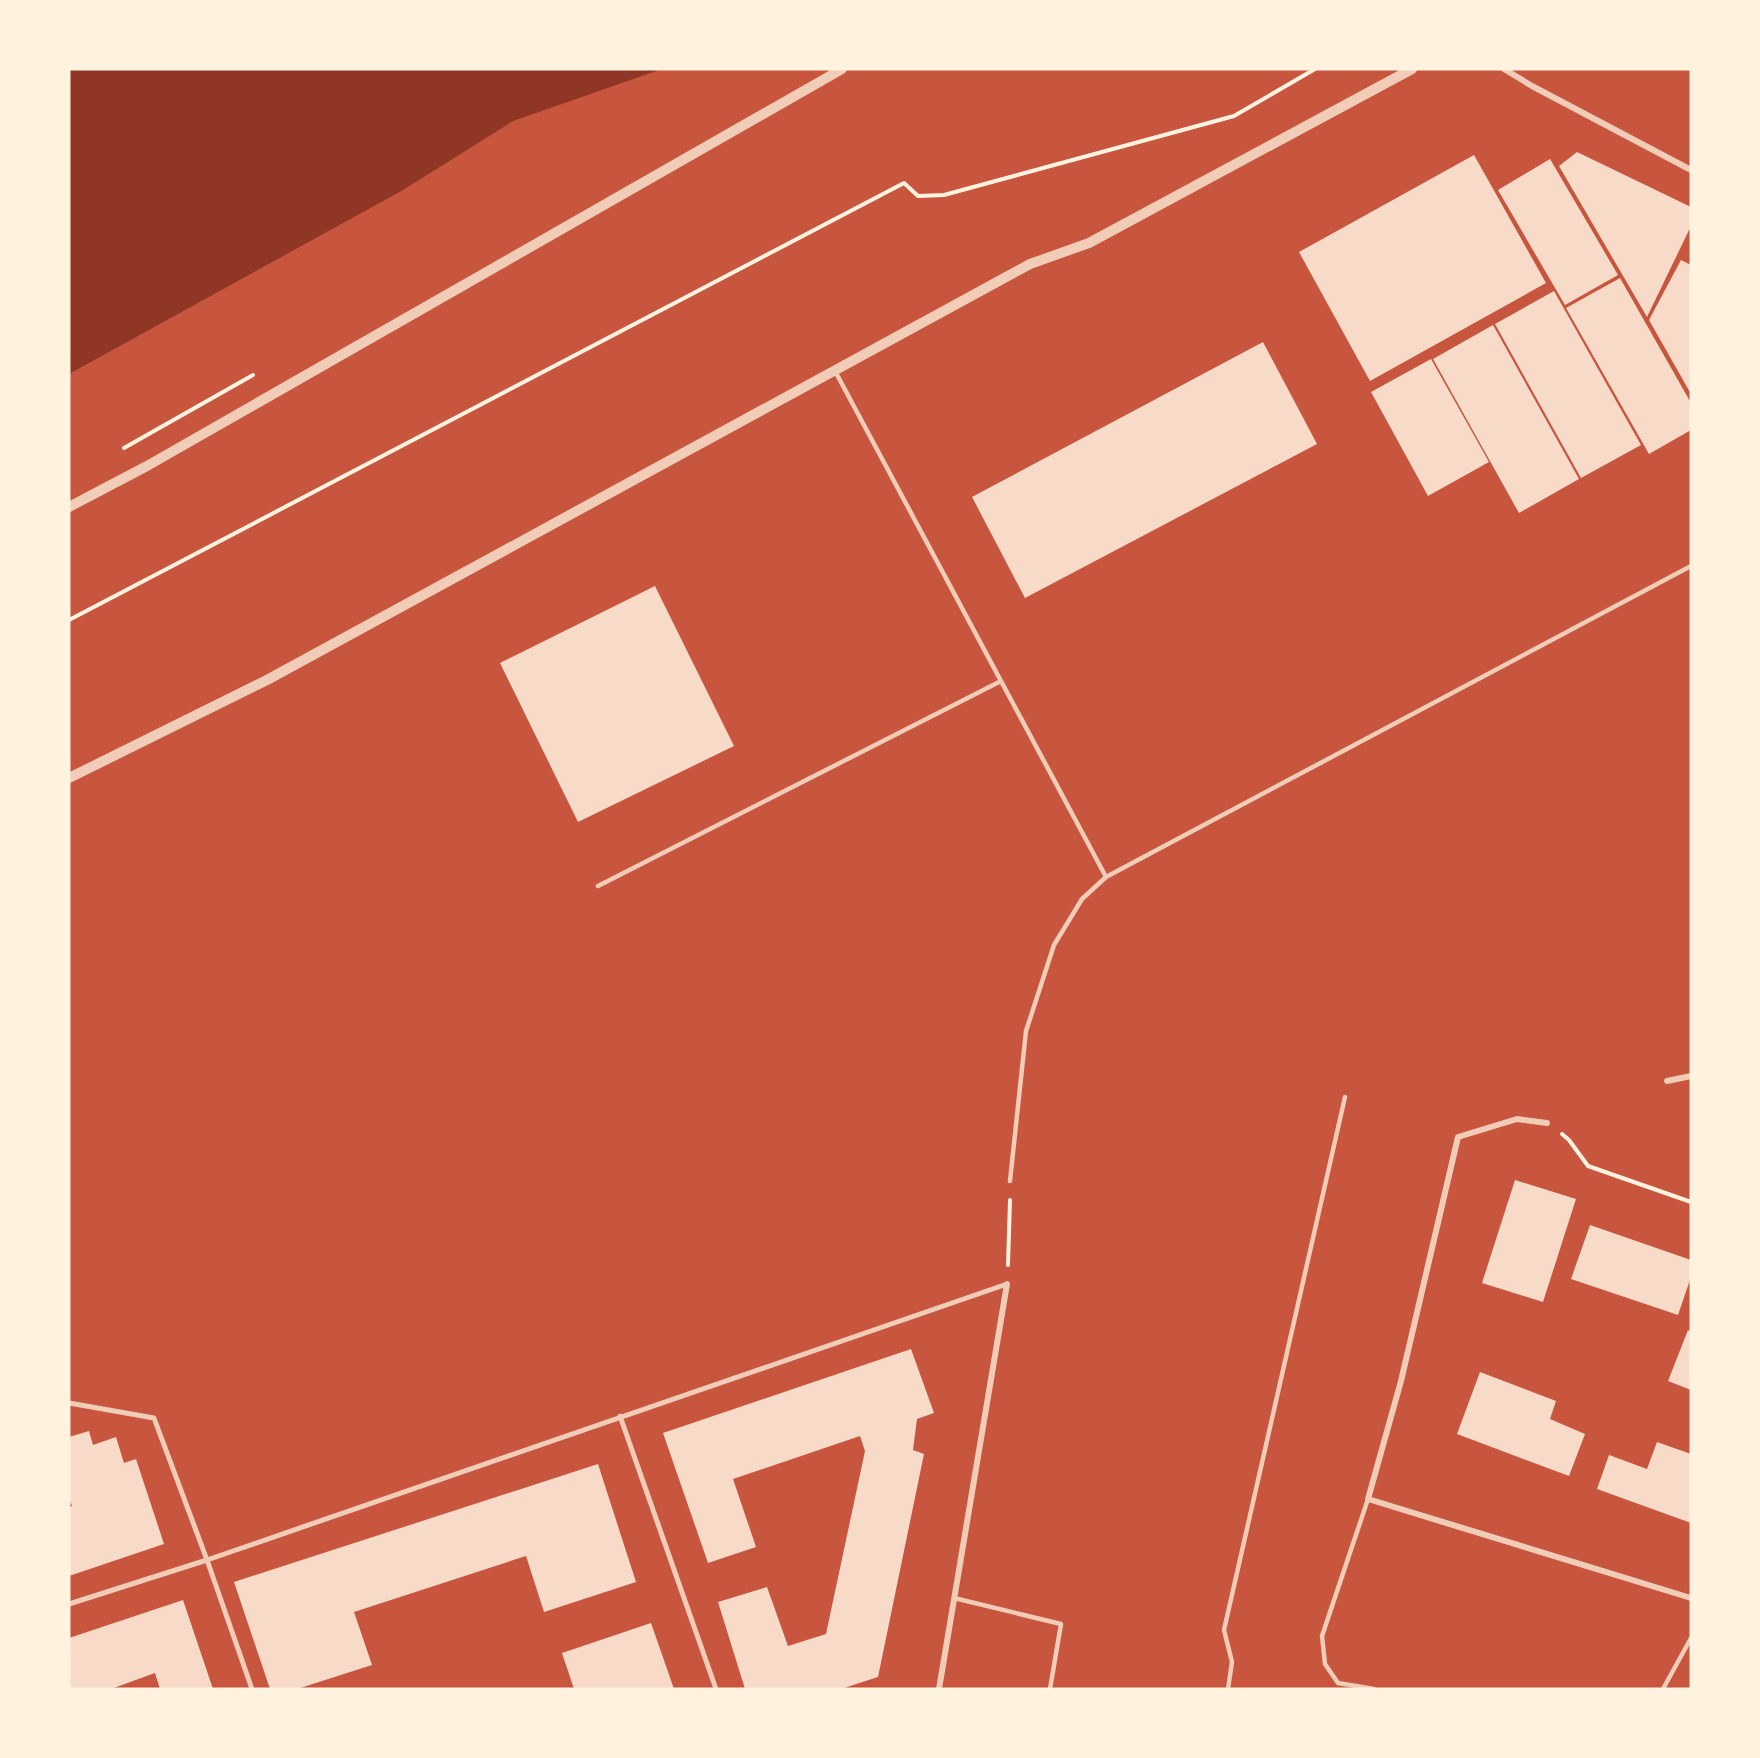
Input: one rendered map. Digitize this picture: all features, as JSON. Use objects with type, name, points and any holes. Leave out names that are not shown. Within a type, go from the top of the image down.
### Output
[{"type":"street","points":[[69,507],[167,454],[842,69]]},
{"type":"street","points":[[69,778],[267,680],[1030,264],[1089,243],[1412,69]]},
{"type":"street","points":[[1504,69],[1691,170]]},
{"type":"street","points":[[1667,1081],[1691,1076]]},
{"type":"street","points":[[1547,1123],[1516,1119],[1458,1137],[1401,1381],[1368,1500],[1691,1598]]},
{"type":"street","points":[[69,1604],[207,1560],[1007,1284],[939,1689]]},
{"type":"street","points":[[69,1403],[154,1418],[252,1689]]},
{"type":"street","points":[[620,1416],[716,1689]]},
{"type":"lane","points":[[835,371],[1106,877]]},
{"type":"lane","points":[[1010,1181],[1026,1031],[1054,945],[1082,899],[1106,877],[1691,566]]},
{"type":"lane","points":[[598,886],[1001,681]]},
{"type":"lane","points":[[1228,1689],[1232,1662],[1224,1630],[1345,1097]]},
{"type":"lane","points":[[1368,1500],[1322,1636],[1325,1664],[1338,1683],[1374,1689]]},
{"type":"lane","points":[[954,1598],[1061,1623],[1050,1689]]},
{"type":"lane","points":[[1663,1689],[1691,1638]]},
{"type":"path","points":[[69,620],[904,183],[918,196],[944,195],[1234,116],[1315,69]]},
{"type":"path","points":[[1547,1123],[1569,1140],[1588,1166],[1691,1202]]},
{"type":"path","points":[[1007,1284],[1010,1181]]},
{"type":"shaded area","points":[[69,69],[662,69],[513,121],[403,190],[69,374]]},
{"type":"building","points":[[1577,152],[1691,207],[1691,226],[1647,317],[1559,166]]},
{"type":"building","points":[[1474,155],[1546,283],[1370,381],[1299,252]]},
{"type":"building","points":[[1550,159],[1618,275],[1565,305],[1498,190]]},
{"type":"building","points":[[1681,260],[1691,265],[1691,394],[1649,320]]},
{"type":"building","points":[[1620,278],[1691,403],[1691,430],[1649,454],[1566,308]]},
{"type":"building","points":[[1554,291],[1641,445],[1581,478],[1495,324]]},
{"type":"building","points":[[1493,325],[1579,479],[1519,513],[1433,359]]},
{"type":"building","points":[[1263,342],[1317,444],[1025,598],[972,497]]},
{"type":"building","points":[[1431,359],[1489,462],[1428,496],[1371,392]]},
{"type":"building","points":[[655,586],[734,746],[578,822],[500,663]]},
{"type":"building","points":[[1515,1180],[1576,1199],[1543,1302],[1482,1283]]},
{"type":"building","points":[[1590,1225],[1691,1260],[1691,1277],[1678,1315],[1571,1279]]},
{"type":"building","points":[[1688,1330],[1691,1332],[1691,1390],[1668,1381]]},
{"type":"building","points":[[911,1349],[934,1413],[917,1419],[913,1450],[924,1454],[878,1677],[841,1689],[745,1689],[718,1602],[767,1587],[788,1646],[826,1634],[865,1451],[860,1436],[733,1479],[756,1547],[708,1563],[663,1433]]},
{"type":"building","points":[[1480,1372],[1556,1401],[1550,1419],[1585,1434],[1569,1476],[1457,1434]]},
{"type":"building","points":[[89,1431],[93,1445],[116,1437],[124,1463],[136,1459],[164,1544],[69,1576],[69,1507],[72,1506],[69,1499],[69,1437]]},
{"type":"building","points":[[1657,1442],[1691,1454],[1691,1523],[1597,1489],[1609,1455],[1647,1469]]},
{"type":"building","points":[[598,1464],[636,1582],[544,1612],[526,1556],[354,1612],[372,1665],[297,1689],[270,1689],[234,1582]]},
{"type":"building","points":[[183,1600],[213,1689],[160,1689],[155,1673],[111,1689],[69,1689],[69,1638]]},
{"type":"building","points":[[651,1623],[674,1689],[574,1689],[562,1653]]}]
